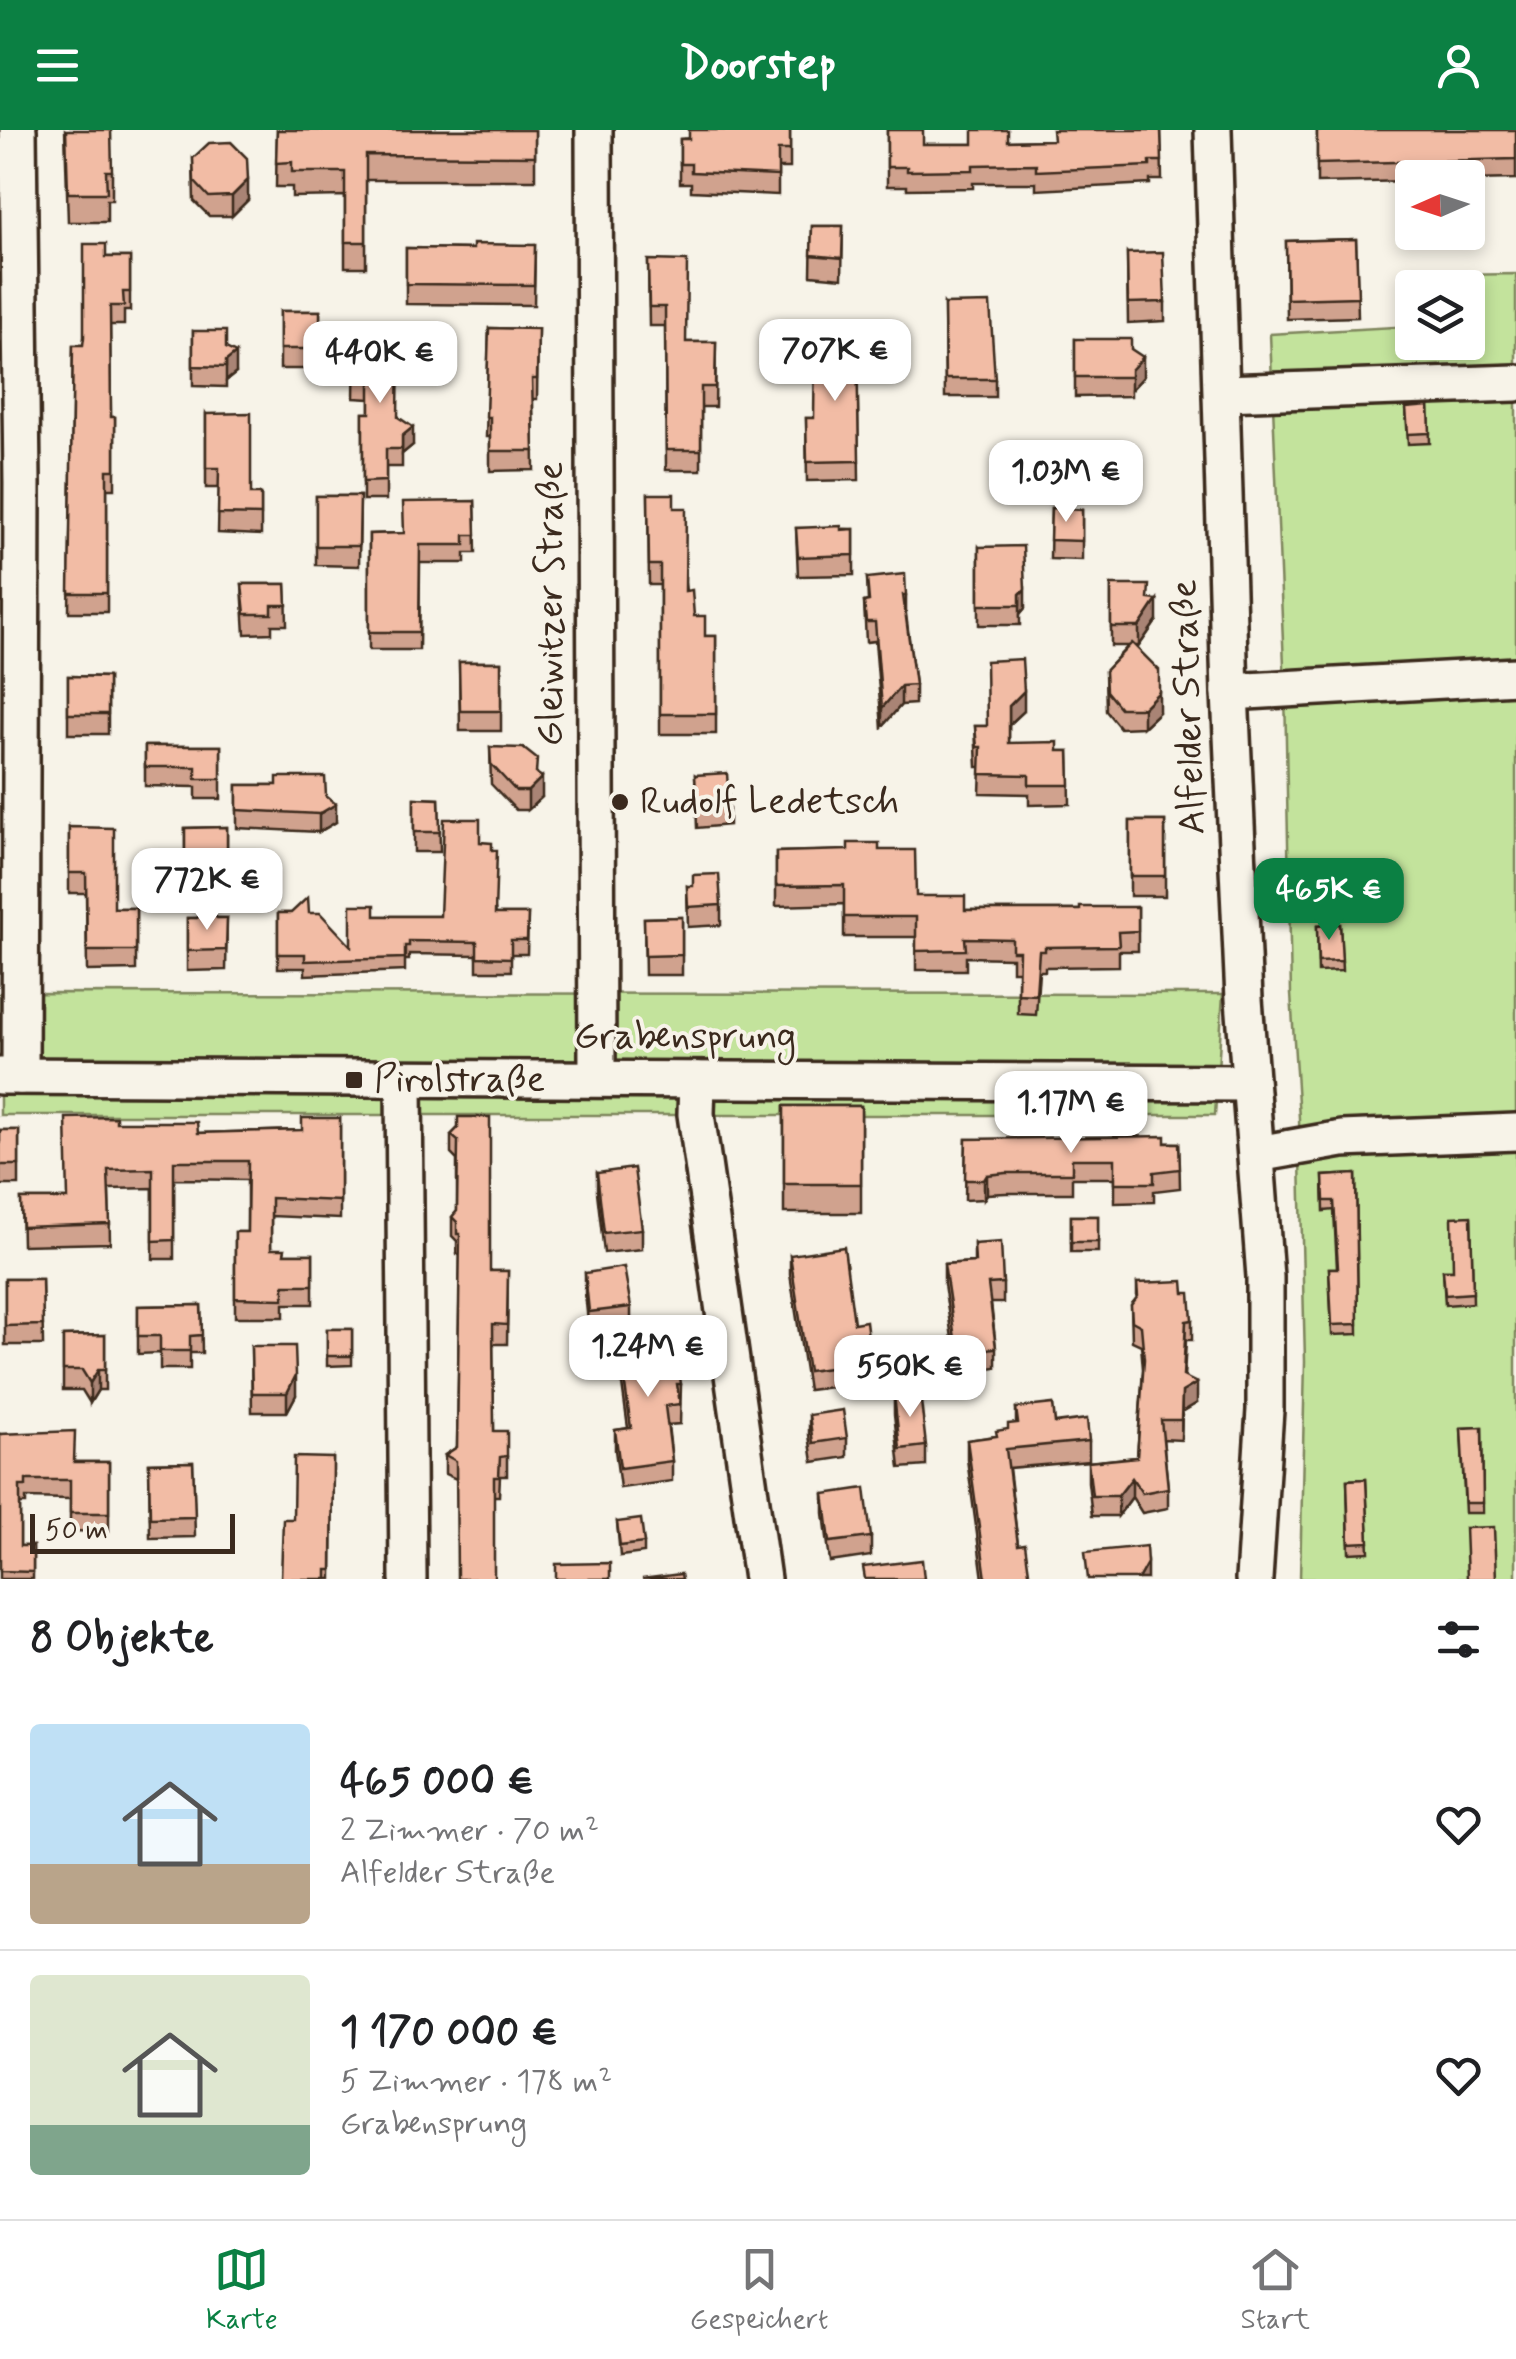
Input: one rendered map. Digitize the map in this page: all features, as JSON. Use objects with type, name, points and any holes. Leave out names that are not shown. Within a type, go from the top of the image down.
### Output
[{"type":"street","name":"Gleiwitzer Straße","points":[[594,130],[597,1078]]},
{"type":"street","name":"Alfelder Straße","points":[[1213,130],[1230,692],[1250,1083],[1265,1276],[1266,1410],[1254,1579]]},
{"type":"street","points":[[10,1076],[22,464],[12,134]]},
{"type":"street","points":[[1222,392],[1516,383]]},
{"type":"street","points":[[1230,692],[1516,676]]},
{"type":"street","name":"Grabensprung","points":[[10,1076],[1250,1083]]},
{"type":"street","points":[[697,1080],[696,1114],[762,1579]]},
{"type":"street","points":[[404,1081],[408,1579]]},
{"type":"street","points":[[1256,1154],[1342,1139],[1516,1132]]},
{"type":"green space","points":[[1485,274],[1516,274],[1516,1579],[1300,1579],[1305,1361],[1270,334],[1395,327],[1395,360],[1485,360]]},
{"type":"green space","points":[[0,993],[1223,994],[1215,1115],[0,1115]]},
{"type":"building","points":[[66,130],[111,130],[112,171],[106,171],[107,193],[68,193]]},
{"type":"building","points":[[277,130],[535,130],[535,156],[366,155],[366,242],[345,242],[345,172],[292,172],[292,162],[276,163]]},
{"type":"building","points":[[689,130],[790,130],[790,150],[778,150],[778,176],[691,172],[691,164],[680,164],[680,139],[689,139]]},
{"type":"building","points":[[887,130],[923,130],[923,144],[973,144],[973,130],[1008,130],[1008,141],[1053,140],[1052,130],[1161,130],[1162,161],[1150,161],[1150,166],[1036,171],[1036,164],[907,171],[907,167],[887,167]]},
{"type":"building","points":[[1317,130],[1516,130],[1516,159],[1317,164]]},
{"type":"building","points":[[231,142],[247,158],[248,180],[232,196],[209,197],[194,181],[193,158],[209,143]]},
{"type":"building","points":[[812,226],[843,226],[842,258],[811,255]]},
{"type":"building","points":[[1356,239],[1358,297],[1287,299],[1286,241]]},
{"type":"building","points":[[84,244],[106,244],[106,257],[130,257],[130,292],[123,292],[124,306],[110,306],[115,470],[107,470],[107,593],[69,593],[73,345],[83,345],[84,337]]},
{"type":"building","points":[[473,244],[535,245],[534,285],[406,284],[406,248],[473,249]]},
{"type":"building","points":[[1163,252],[1165,302],[1128,303],[1127,253]]},
{"type":"building","points":[[648,260],[687,261],[686,342],[716,342],[715,387],[701,387],[701,450],[666,450],[665,307],[649,307]]},
{"type":"building","points":[[990,303],[995,379],[945,379],[944,304]]},
{"type":"building","points":[[280,311],[320,311],[320,349],[280,349]]},
{"type":"building","points":[[489,328],[538,329],[537,379],[532,379],[534,451],[490,451],[490,417],[486,417]]},
{"type":"building","points":[[193,331],[226,331],[226,348],[236,353],[226,361],[226,367],[193,366]]},
{"type":"building","points":[[1075,339],[1131,339],[1131,349],[1143,357],[1131,370],[1131,377],[1075,377]]},
{"type":"building","points":[[857,341],[859,461],[807,462],[806,418],[814,418],[815,342]]},
{"type":"building","points":[[355,343],[399,343],[398,417],[413,427],[402,436],[402,449],[386,449],[386,481],[363,482],[363,413],[370,413],[370,381],[354,380]]},
{"type":"building","points":[[1429,406],[1430,433],[1408,434],[1406,408]]},
{"type":"building","points":[[251,413],[251,494],[261,494],[261,515],[218,514],[219,468],[206,468],[206,414]]},
{"type":"building","points":[[648,494],[674,494],[674,508],[686,508],[685,591],[692,590],[694,616],[705,616],[705,636],[716,636],[716,714],[660,714],[660,565],[649,565]]},
{"type":"building","points":[[316,496],[360,496],[359,546],[316,546]]},
{"type":"building","points":[[475,501],[476,535],[465,535],[465,545],[420,545],[419,632],[369,632],[369,534],[404,533],[403,502]]},
{"type":"building","points":[[1051,508],[1082,510],[1082,541],[1050,540]]},
{"type":"building","points":[[841,526],[841,530],[854,529],[854,555],[798,557],[796,528]]},
{"type":"building","points":[[1023,546],[1025,589],[1020,594],[1020,605],[979,605],[979,547]]},
{"type":"building","points":[[905,574],[903,595],[915,685],[901,686],[882,708],[875,622],[866,622],[867,578]]},
{"type":"building","points":[[242,584],[286,584],[287,605],[272,605],[272,614],[245,614]]},
{"type":"building","points":[[1111,585],[1149,585],[1148,599],[1157,600],[1139,627],[1111,627]]},
{"type":"building","points":[[1132,643],[1159,670],[1159,692],[1143,708],[1120,708],[1106,691],[1105,671]]},
{"type":"building","points":[[1022,659],[1024,691],[1009,706],[1009,743],[1058,742],[1058,751],[1069,751],[1070,785],[1029,785],[1029,775],[980,774],[981,747],[977,747],[975,726],[987,726],[986,661]]},
{"type":"building","points":[[459,662],[501,662],[501,711],[460,711]]},
{"type":"building","points":[[68,676],[108,677],[108,714],[68,714]]},
{"type":"building","points":[[145,746],[221,746],[221,779],[196,779],[196,767],[145,767]]},
{"type":"building","points":[[490,747],[523,748],[537,759],[536,773],[542,777],[528,791],[516,791],[491,764]]},
{"type":"building","points":[[727,773],[729,806],[697,808],[695,775]]},
{"type":"building","points":[[277,777],[325,777],[326,796],[336,804],[319,814],[237,810],[237,785],[277,785]]},
{"type":"building","points":[[414,798],[439,799],[440,832],[414,832]]},
{"type":"building","points":[[444,819],[480,819],[480,842],[492,843],[492,850],[497,850],[495,914],[528,914],[527,940],[511,940],[511,958],[477,957],[477,942],[409,941],[405,958],[305,961],[305,954],[278,954],[278,913],[291,913],[308,897],[309,913],[320,913],[351,946],[351,905],[375,905],[375,916],[440,916]]},
{"type":"building","points":[[1130,821],[1165,821],[1165,876],[1130,876]]},
{"type":"building","points":[[69,827],[114,828],[114,908],[136,908],[136,951],[87,951],[86,873],[69,873]]},
{"type":"building","points":[[227,827],[227,862],[185,862],[185,828]]},
{"type":"building","points":[[848,843],[879,843],[879,850],[915,850],[916,896],[965,896],[965,910],[1138,907],[1138,931],[1118,932],[1119,946],[1045,947],[1045,951],[1039,951],[1036,995],[1018,994],[1019,951],[1012,951],[1012,939],[965,938],[966,950],[916,951],[916,917],[844,917],[844,885],[776,886],[776,852],[848,850]]},
{"type":"building","points":[[719,874],[721,905],[688,907],[687,886],[693,886],[693,875]]},
{"type":"building","points":[[207,908],[217,918],[227,918],[226,950],[187,951],[187,918],[197,918]]},
{"type":"building","points":[[682,917],[682,955],[645,956],[644,918]]},
{"type":"building","points":[[1340,924],[1342,961],[1318,962],[1317,926]]},
{"type":"building","points":[[784,1106],[861,1106],[861,1184],[784,1184]]},
{"type":"building","points":[[116,1117],[116,1122],[197,1122],[198,1133],[302,1130],[302,1118],[340,1118],[340,1201],[271,1198],[271,1249],[285,1249],[284,1254],[313,1254],[313,1285],[284,1285],[284,1299],[235,1298],[235,1232],[247,1232],[248,1161],[174,1161],[174,1240],[153,1241],[153,1169],[108,1170],[110,1224],[22,1227],[21,1199],[68,1199],[66,1118]]},
{"type":"building","points":[[458,1117],[490,1117],[490,1271],[508,1271],[507,1325],[493,1324],[494,1431],[507,1431],[507,1456],[500,1457],[499,1477],[494,1477],[494,1579],[457,1579],[456,1461],[445,1455],[457,1447],[460,1234],[452,1217],[457,1211],[458,1141],[451,1135],[458,1128]]},
{"type":"building","points":[[0,1130],[19,1130],[19,1165],[0,1165]]},
{"type":"building","points":[[1165,1136],[1165,1143],[1179,1143],[1180,1169],[1154,1172],[1154,1183],[1115,1183],[1115,1159],[1072,1159],[1072,1173],[1006,1173],[987,1175],[984,1180],[965,1180],[966,1139]]},
{"type":"building","points":[[634,1168],[642,1229],[604,1233],[597,1173]]},
{"type":"building","points":[[1356,1174],[1358,1324],[1332,1325],[1329,1268],[1338,1268],[1334,1201],[1324,1201],[1323,1176]]},
{"type":"building","points":[[1071,1216],[1098,1216],[1098,1242],[1071,1242]]},
{"type":"building","points":[[1471,1216],[1473,1293],[1445,1295],[1443,1270],[1453,1270],[1452,1217]]},
{"type":"building","points":[[1001,1242],[1003,1283],[988,1284],[996,1348],[957,1352],[944,1264],[975,1262],[974,1244]]},
{"type":"building","points":[[844,1247],[854,1323],[866,1321],[871,1362],[808,1371],[790,1255]]},
{"type":"building","points":[[624,1267],[631,1307],[589,1312],[585,1273]]},
{"type":"building","points":[[5,1279],[42,1279],[43,1325],[5,1326]]},
{"type":"building","points":[[1183,1281],[1184,1293],[1190,1293],[1192,1320],[1186,1321],[1183,1376],[1197,1383],[1182,1392],[1181,1420],[1161,1420],[1168,1488],[1142,1493],[1132,1478],[1118,1496],[1092,1496],[1088,1462],[1137,1457],[1144,1359],[1141,1326],[1132,1321],[1131,1305],[1138,1296],[1137,1283]]},
{"type":"building","points":[[201,1305],[202,1335],[190,1336],[190,1351],[160,1351],[160,1336],[138,1336],[138,1306]]},
{"type":"building","points":[[327,1329],[352,1329],[352,1356],[327,1356]]},
{"type":"building","points":[[105,1335],[105,1370],[98,1370],[90,1383],[82,1370],[63,1370],[63,1336]]},
{"type":"building","points":[[674,1335],[680,1404],[665,1406],[672,1461],[620,1468],[615,1430],[631,1428],[619,1342]]},
{"type":"building","points":[[251,1346],[295,1346],[296,1375],[287,1393],[252,1393]]},
{"type":"building","points":[[920,1392],[926,1446],[900,1449],[894,1395]]},
{"type":"building","points":[[1053,1404],[1055,1423],[1087,1419],[1089,1441],[1006,1449],[1018,1545],[1025,1544],[1030,1579],[986,1579],[967,1440],[997,1436],[996,1431],[1018,1423],[1016,1408]]},
{"type":"building","points":[[843,1410],[847,1438],[813,1443],[809,1415]]},
{"type":"building","points":[[1482,1427],[1483,1503],[1465,1503],[1461,1428]]},
{"type":"building","points":[[75,1431],[74,1462],[109,1462],[109,1513],[70,1513],[70,1480],[26,1480],[26,1486],[20,1486],[20,1546],[33,1546],[33,1572],[0,1571],[0,1434]]},
{"type":"building","points":[[294,1457],[333,1458],[332,1570],[327,1570],[327,1579],[281,1579],[283,1519],[293,1519]]},
{"type":"building","points":[[193,1462],[195,1517],[150,1518],[149,1463]]},
{"type":"building","points":[[1366,1479],[1369,1542],[1349,1543],[1347,1480]]},
{"type":"building","points":[[865,1488],[871,1537],[830,1542],[824,1494]]},
{"type":"building","points":[[641,1519],[644,1543],[620,1546],[617,1522]]},
{"type":"building","points":[[1494,1527],[1496,1579],[1467,1579],[1465,1528]]},
{"type":"building","points":[[1146,1546],[1147,1563],[1138,1579],[1088,1579],[1085,1552]]},
{"type":"building","points":[[922,1560],[924,1579],[865,1579],[863,1567]]},
{"type":"building","points":[[610,1563],[610,1579],[556,1579],[556,1564]]},
{"type":"building","points":[[681,1574],[682,1579],[642,1579]]},
{"type":"place","name":"Rudolf Ledetsch","points":[[620,802]]},
{"type":"place","name":"Pirolstraße","points":[[354,1080]]}]
